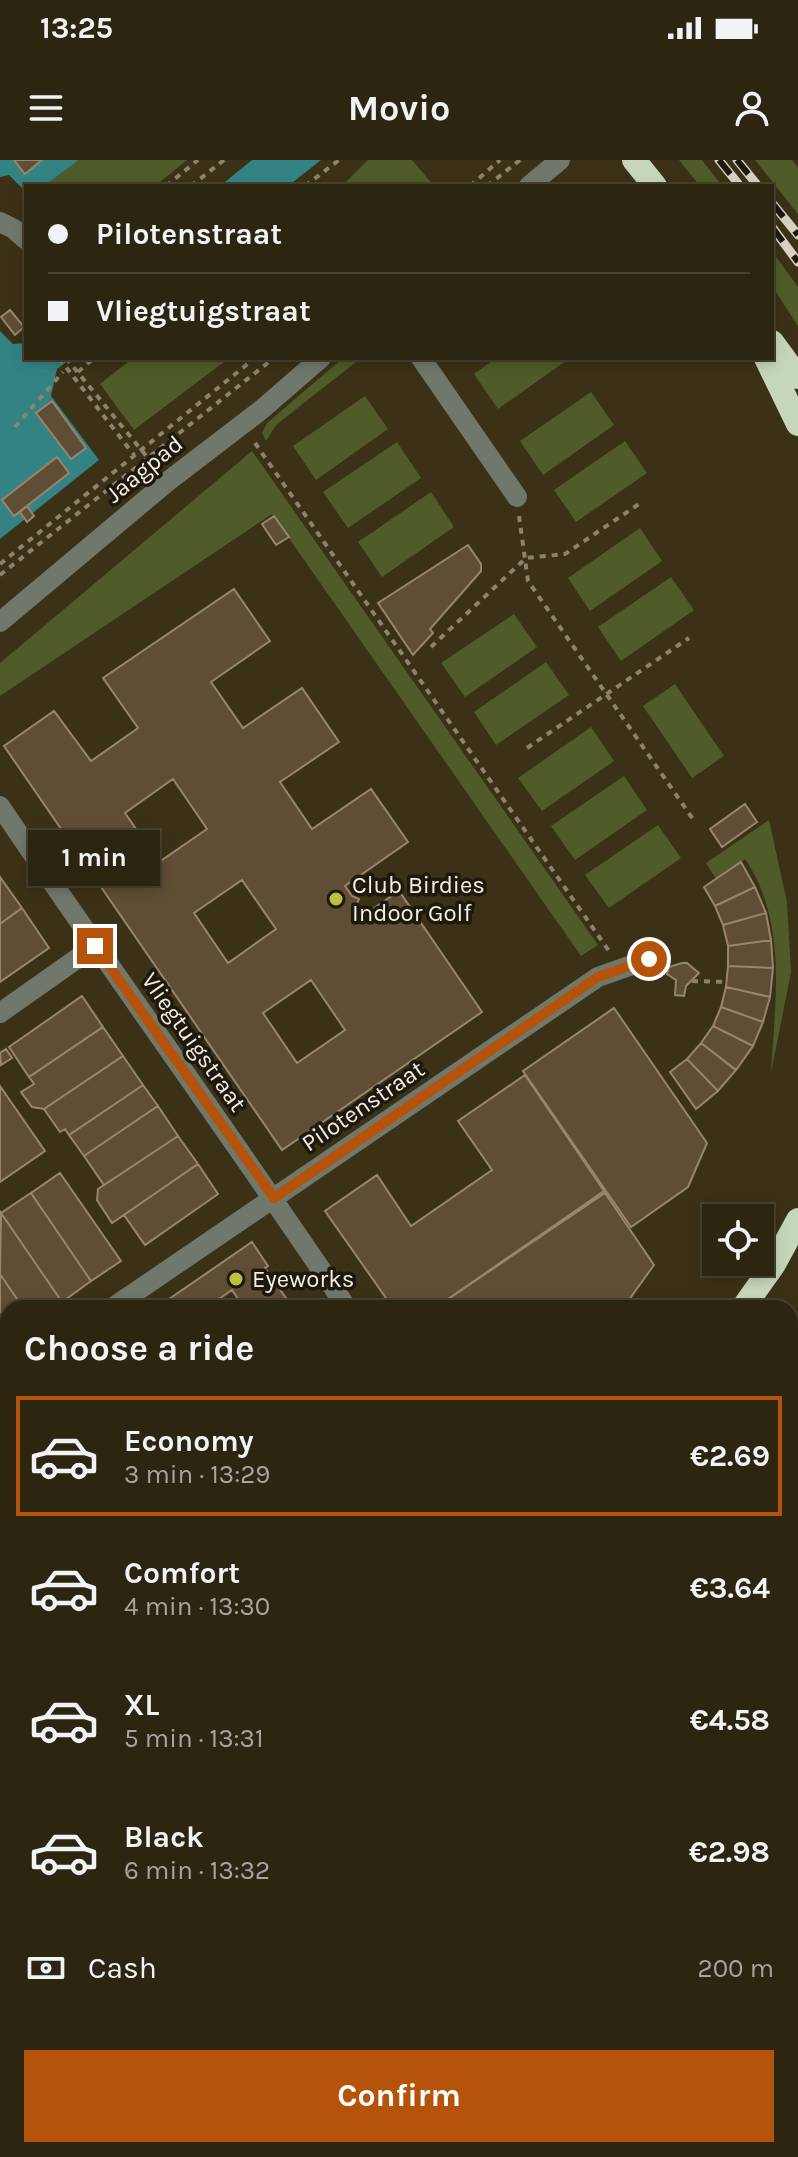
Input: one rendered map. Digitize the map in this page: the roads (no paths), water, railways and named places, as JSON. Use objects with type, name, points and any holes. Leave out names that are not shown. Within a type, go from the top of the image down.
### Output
[{"type":"highway","points":[[635,161],[653,184]]},
{"type":"highway","points":[[774,345],[798,377]]},
{"type":"highway","points":[[767,360],[798,424]]},
{"type":"highway","points":[[749,1300],[774,1264],[798,1220]]},
{"type":"street","points":[[531,184],[560,160]]},
{"type":"street","points":[[0,222],[24,238]]},
{"type":"street","name":"Jaagpad","points":[[0,622],[319,360]]},
{"type":"street","points":[[422,360],[517,497]]},
{"type":"street","name":"Vliegtuigstraat","points":[[0,806],[342,1300]]},
{"type":"street","points":[[0,1013],[95,946]]},
{"type":"street","name":"Pilotenstraat","points":[[124,1300],[598,977],[649,959]]},
{"type":"water","points":[[0,160],[79,160],[47,184],[24,184],[24,190],[9,175],[0,177]]},
{"type":"water","points":[[252,160],[321,160],[291,184],[222,184]]},
{"type":"water","points":[[0,331],[13,344],[24,343],[24,360],[69,360],[57,369],[51,396],[99,460],[0,539]]},
{"type":"railway","points":[[719,160],[738,184]]},
{"type":"railway","points":[[737,160],[756,184]]},
{"type":"railway","points":[[774,205],[798,235]]},
{"type":"railway","points":[[774,230],[798,262]]},
{"type":"place","name":"Club Birdies Indoor Golf","points":[[336,899]]},
{"type":"place","name":"Eyeworks","points":[[236,1279]]}]
